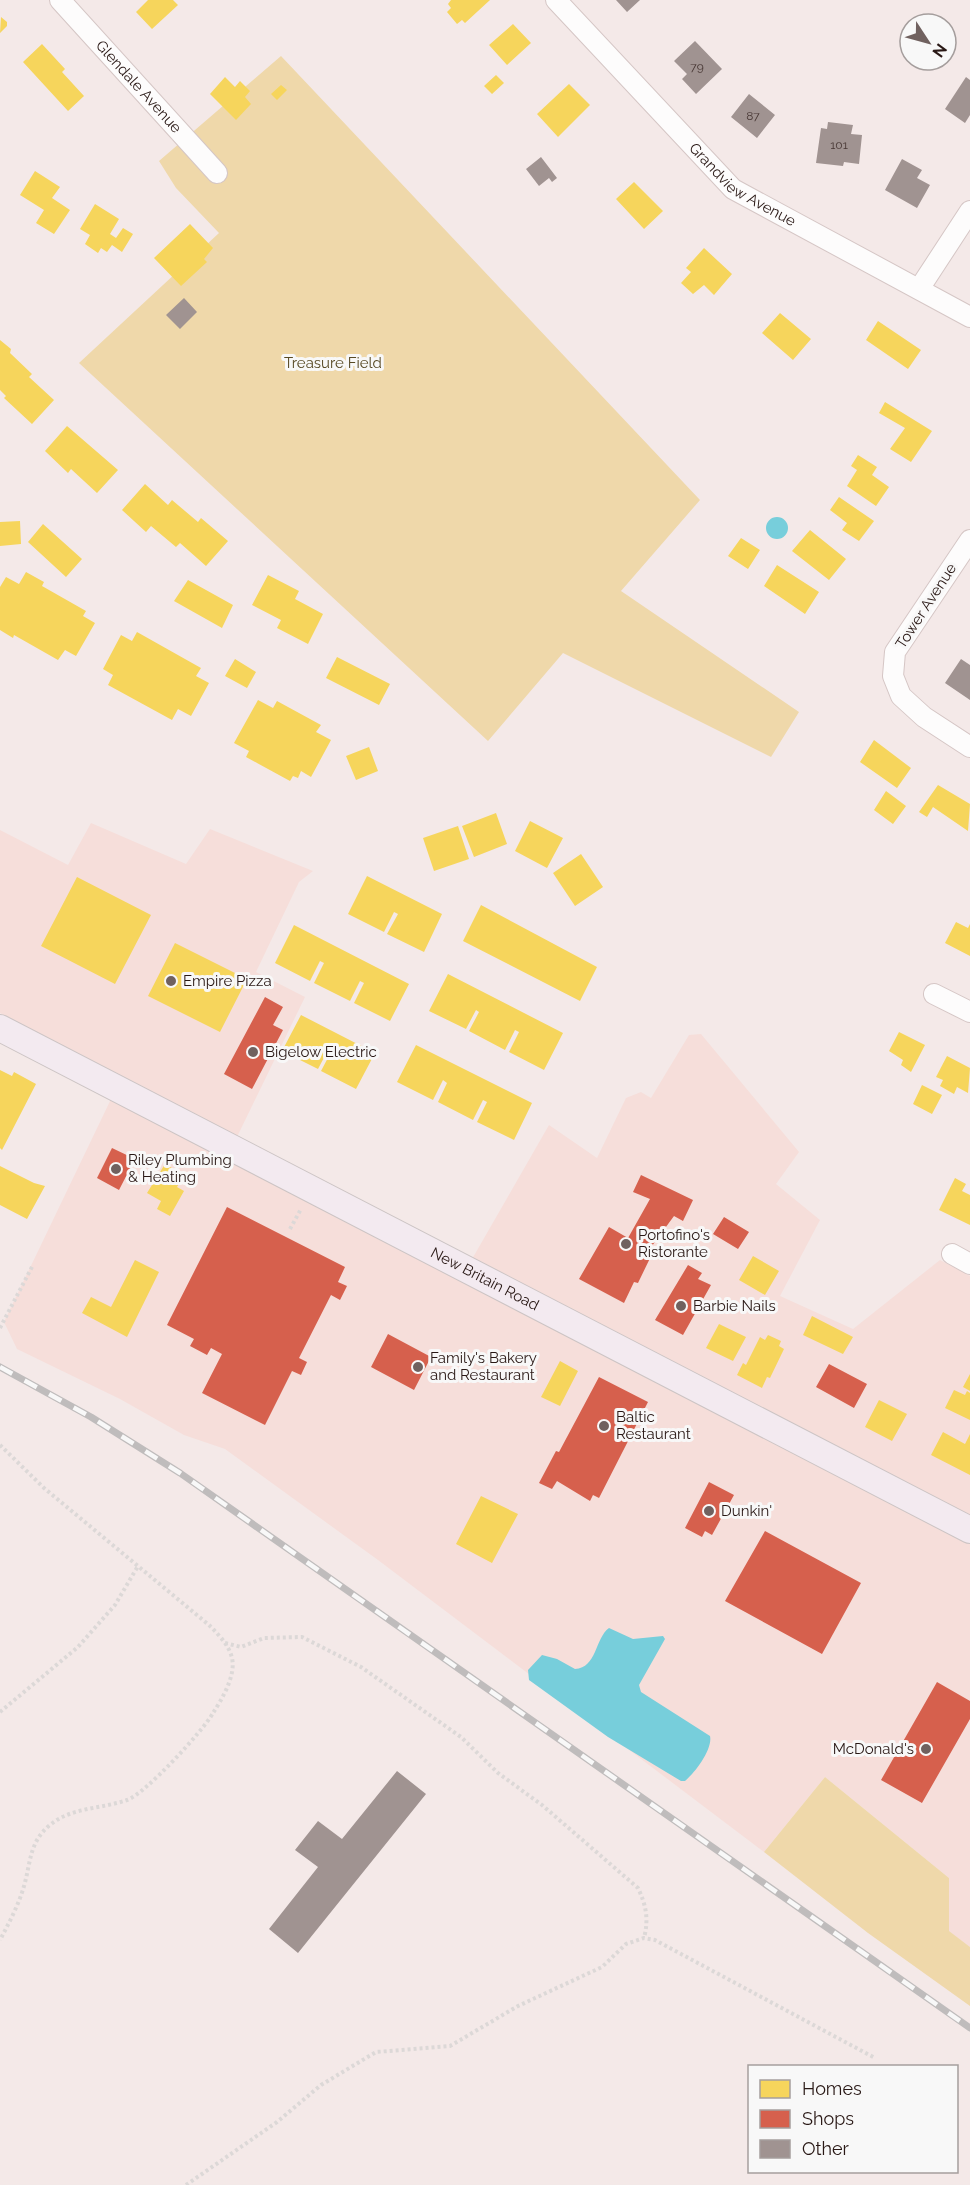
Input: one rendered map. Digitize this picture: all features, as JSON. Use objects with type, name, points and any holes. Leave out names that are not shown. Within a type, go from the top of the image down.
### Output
[{"type":"main road","name":"New Britain Road","points":[[0,1028],[970,1530]]},
{"type":"street","name":"Glendale Avenue","points":[[60,0],[217,172]]},
{"type":"street","name":"Grandview Avenue","points":[[556,0],[734,189],[970,317]]},
{"type":"street","points":[[919,289],[970,211]]},
{"type":"street","name":"Tower Avenue","points":[[970,540],[895,652],[893,676],[901,696],[924,717],[970,747]]},
{"type":"street","points":[[934,994],[970,1012]]},
{"type":"street","points":[[952,1254],[970,1264]]},
{"type":"path","points":[[290,1229],[301,1209]]},
{"type":"path","points":[[0,1328],[33,1265]]},
{"type":"path","points":[[0,1445],[44,1488],[210,1624],[225,1642],[232,1659],[228,1686],[212,1716],[160,1773],[129,1800],[88,1807],[51,1823],[36,1839],[29,1857],[24,1885],[0,1940]]},
{"type":"path","points":[[0,1713],[78,1647],[115,1605],[138,1566]]},
{"type":"path","points":[[225,1642],[242,1647],[264,1638],[302,1637],[361,1668],[461,1737],[498,1773],[542,1805],[638,1888],[645,1903],[647,1925],[644,1938]]},
{"type":"path","points":[[186,2185],[277,2122],[321,2085],[376,2052],[450,2046],[518,2006],[602,1967],[626,1944],[644,1938],[655,1940],[875,2058]]},
{"type":"shaded area","points":[[91,823],[186,864],[210,829],[313,871],[299,882],[256,972],[305,997],[236,1139],[0,1013],[0,830],[68,865]]},
{"type":"shaded area","points":[[701,1034],[799,1152],[776,1184],[820,1220],[780,1296],[853,1329],[940,1260],[970,1276],[970,1947],[949,1932],[949,1878],[825,1777],[764,1852],[378,1560],[225,1449],[184,1435],[120,1399],[17,1349],[4,1322],[112,1097],[460,1280],[549,1125],[597,1158],[626,1098],[641,1092],[651,1098],[689,1035]]},
{"type":"green space","name":"Treasure Field","points":[[281,56],[700,500],[621,591],[799,712],[771,757],[563,653],[488,741],[79,363],[219,233],[176,188],[159,161]]},
{"type":"green space","points":[[825,1777],[949,1878],[949,1931],[970,1947],[970,2006],[868,1933],[764,1852]]},
{"type":"water","points":[[777,517],[785,520],[788,528],[785,536],[777,539],[769,536],[766,528],[769,520]]},
{"type":"water","points":[[609,1628],[633,1639],[663,1636],[665,1639],[639,1685],[641,1692],[710,1736],[706,1754],[685,1781],[681,1781],[608,1737],[529,1680],[528,1670],[542,1655],[557,1659],[575,1669],[588,1664],[601,1638]]},
{"type":"building: Homes","points":[[148,0],[173,0],[178,5],[152,29],[136,12]]},
{"type":"building: Homes","points":[[451,0],[490,0],[465,23],[462,20],[457,24],[447,12],[451,8],[448,4]]},
{"type":"building: Homes","points":[[1,17],[7,22],[7,26],[0,33]]},
{"type":"building: Homes","points":[[513,24],[531,43],[507,65],[489,45]]},
{"type":"building: Homes","points":[[42,44],[65,69],[62,72],[84,96],[68,111],[23,62]]},
{"type":"building: Homes","points":[[496,75],[504,83],[492,94],[484,86]]},
{"type":"building: Homes","points":[[225,77],[235,87],[240,81],[250,91],[245,97],[251,104],[236,120],[210,94]]},
{"type":"building: Homes","points":[[569,84],[590,105],[558,137],[537,114]]},
{"type":"building: Homes","points":[[281,85],[287,90],[277,100],[271,94]]},
{"type":"building: Homes","points":[[35,171],[60,187],[52,198],[70,210],[54,234],[36,223],[44,210],[20,195]]},
{"type":"building: Homes","points":[[634,182],[663,211],[644,229],[616,199]]},
{"type":"building: Homes","points":[[95,204],[119,219],[110,234],[116,238],[123,228],[133,234],[122,252],[112,245],[107,252],[101,248],[98,253],[85,244],[90,235],[80,229]]},
{"type":"building: Homes","points":[[190,224],[213,248],[204,259],[207,262],[181,286],[154,258]]},
{"type":"building: Homes","points":[[704,248],[732,274],[714,295],[704,285],[693,294],[681,283],[691,272],[686,268]]},
{"type":"building: Homes","points":[[780,313],[811,339],[793,360],[762,333]]},
{"type":"building: Homes","points":[[878,321],[921,350],[908,369],[866,340]]},
{"type":"building: Homes","points":[[0,340],[11,349],[10,353],[32,374],[29,377],[54,400],[32,424],[4,398],[6,396],[0,390]]},
{"type":"building: Homes","points":[[885,402],[932,431],[911,462],[890,449],[905,428],[879,413]]},
{"type":"building: Homes","points":[[67,426],[118,470],[97,493],[71,469],[68,473],[45,451]]},
{"type":"building: Homes","points":[[858,455],[877,467],[872,475],[889,487],[876,506],[847,486],[857,470],[851,466]]},
{"type":"building: Homes","points":[[145,484],[168,505],[172,500],[198,522],[201,518],[228,541],[206,566],[180,543],[176,547],[151,526],[146,532],[122,510]]},
{"type":"building: Homes","points":[[839,497],[874,521],[859,541],[842,530],[847,523],[830,510]]},
{"type":"building: Homes","points":[[20,521],[21,544],[0,546],[0,522]]},
{"type":"building: Homes","points":[[43,524],[82,559],[66,577],[28,542]]},
{"type":"building: Homes","points":[[810,530],[846,559],[829,580],[792,551]]},
{"type":"building: Homes","points":[[741,538],[760,550],[748,569],[728,556]]},
{"type":"building: Homes","points":[[777,565],[819,592],[805,614],[764,586]]},
{"type":"building: Homes","points":[[26,572],[44,582],[42,586],[86,611],[83,616],[95,623],[76,656],[65,650],[58,660],[14,635],[13,638],[0,630],[0,587],[6,577],[19,584]]},
{"type":"building: Homes","points":[[268,575],[299,591],[295,599],[323,614],[308,644],[277,628],[281,620],[252,605]]},
{"type":"building: Homes","points":[[188,580],[233,605],[222,628],[174,601]]},
{"type":"building: Homes","points":[[137,632],[201,668],[196,676],[209,683],[191,716],[178,709],[172,720],[108,685],[113,675],[103,669],[121,635],[132,641]]},
{"type":"building: Homes","points":[[337,657],[390,684],[379,705],[326,678]]},
{"type":"building: Homes","points":[[235,659],[256,672],[247,688],[225,676]]},
{"type":"building: Homes","points":[[258,700],[273,708],[277,701],[321,725],[316,732],[331,740],[311,777],[301,771],[298,778],[293,776],[290,781],[246,757],[249,751],[234,743]]},
{"type":"building: Homes","points":[[874,740],[911,768],[897,788],[860,762]]},
{"type":"building: Homes","points":[[369,747],[378,771],[356,780],[346,756]]},
{"type":"building: Homes","points":[[938,785],[970,804],[968,831],[933,807],[927,817],[919,812]]},
{"type":"building: Homes","points":[[886,791],[906,806],[893,824],[874,810]]},
{"type":"building: Homes","points":[[496,813],[507,844],[474,857],[462,826]]},
{"type":"building: Homes","points":[[530,821],[563,838],[547,868],[515,851]]},
{"type":"building: Homes","points":[[458,826],[469,859],[434,871],[423,838]]},
{"type":"building: Homes","points":[[581,854],[603,887],[575,906],[553,873]]},
{"type":"building: Homes","points":[[367,876],[442,914],[424,952],[387,934],[398,914],[394,912],[384,932],[348,914]]},
{"type":"building: Homes","points":[[77,877],[151,915],[115,984],[41,946]]},
{"type":"building: Homes","points":[[481,905],[597,967],[580,1001],[463,941]]},
{"type":"building: Homes","points":[[956,922],[968,928],[970,924],[970,956],[945,943]]},
{"type":"building: Homes","points":[[294,925],[409,984],[390,1021],[354,1003],[364,983],[360,981],[350,1001],[314,983],[324,963],[320,961],[310,981],[275,963]]},
{"type":"building: Homes","points":[[175,943],[247,979],[220,1032],[148,996]]},
{"type":"building: Homes","points":[[448,974],[563,1033],[544,1070],[509,1052],[519,1032],[515,1030],[505,1050],[469,1031],[479,1012],[476,1010],[466,1029],[429,1011]]},
{"type":"building: Homes","points":[[301,1015],[375,1053],[356,1089],[321,1071],[331,1052],[328,1050],[318,1069],[282,1051]]},
{"type":"building: Homes","points":[[899,1032],[925,1045],[911,1072],[901,1065],[903,1060],[889,1051]]},
{"type":"building: Homes","points":[[416,1045],[532,1103],[514,1140],[477,1122],[487,1102],[483,1100],[473,1120],[438,1102],[447,1083],[443,1080],[433,1100],[397,1082]]},
{"type":"building: Homes","points":[[947,1056],[970,1068],[968,1093],[957,1087],[954,1094],[940,1086],[943,1080],[936,1077]]},
{"type":"building: Homes","points":[[0,1070],[12,1076],[14,1072],[36,1084],[2,1150],[0,1148]]},
{"type":"building: Homes","points":[[922,1085],[942,1095],[932,1114],[913,1104]]},
{"type":"building: Homes","points":[[165,1164],[184,1175],[177,1187],[184,1191],[170,1216],[157,1209],[161,1201],[147,1193]]},
{"type":"building: Homes","points":[[0,1166],[45,1186],[27,1219],[0,1205]]},
{"type":"building: Homes","points":[[955,1178],[966,1184],[962,1191],[970,1195],[970,1225],[939,1210]]},
{"type":"building: Homes","points":[[753,1256],[779,1271],[765,1295],[739,1280]]},
{"type":"building: Homes","points":[[135,1260],[159,1272],[127,1337],[82,1313],[91,1297],[111,1307]]},
{"type":"building: Homes","points":[[812,1316],[853,1337],[843,1354],[803,1335]]},
{"type":"building: Homes","points":[[719,1324],[746,1337],[733,1361],[706,1348]]},
{"type":"building: Homes","points":[[768,1335],[781,1341],[779,1346],[784,1349],[770,1378],[767,1377],[762,1388],[737,1375],[743,1363],[746,1365],[760,1337],[765,1340]]},
{"type":"building: Homes","points":[[560,1361],[578,1371],[560,1406],[541,1397]]},
{"type":"building: Homes","points":[[970,1374],[970,1391],[963,1387]]},
{"type":"building: Homes","points":[[954,1390],[965,1395],[967,1391],[970,1393],[970,1420],[945,1408]]},
{"type":"building: Homes","points":[[879,1400],[907,1414],[892,1441],[865,1427]]},
{"type":"building: Homes","points":[[943,1432],[965,1444],[970,1434],[970,1475],[931,1455]]},
{"type":"building: Homes","points":[[481,1496],[518,1514],[492,1563],[456,1544]]},
{"type":"building: Shops","name":"Bigelow Electric","points":[[265,997],[283,1007],[273,1025],[283,1030],[252,1089],[224,1074]]},
{"type":"building: Shops","name":"Riley Plumbing & Heating","points":[[112,1148],[135,1159],[119,1190],[97,1178]]},
{"type":"building: Shops","name":"Portofino's Ristorante","points":[[641,1175],[693,1200],[683,1221],[674,1216],[649,1250],[653,1252],[638,1283],[634,1282],[624,1303],[579,1279],[609,1227],[628,1238],[650,1199],[633,1192]]},
{"type":"building: Shops","points":[[227,1207],[345,1267],[338,1282],[347,1286],[340,1300],[331,1295],[299,1358],[307,1362],[301,1375],[292,1371],[265,1425],[202,1393],[222,1354],[211,1348],[207,1355],[190,1346],[194,1339],[167,1325]]},
{"type":"building: Shops","points":[[724,1217],[749,1232],[738,1249],[713,1234]]},
{"type":"building: Shops","name":"Barbie Nails","points":[[688,1265],[702,1273],[698,1279],[711,1285],[683,1335],[655,1320]]},
{"type":"building: Shops","points":[[388,1334],[431,1357],[414,1390],[371,1367]]},
{"type":"building: Shops","points":[[829,1364],[867,1384],[854,1408],[816,1387]]},
{"type":"building: Shops","name":"Baltic Restaurant","points":[[599,1377],[648,1402],[599,1498],[593,1495],[590,1501],[557,1481],[552,1489],[539,1483],[556,1451],[559,1452]]},
{"type":"building: Shops","name":"Dunkin'","points":[[709,1482],[734,1495],[712,1535],[705,1531],[702,1537],[685,1528]]},
{"type":"building: Shops","points":[[765,1531],[861,1583],[822,1654],[725,1601]]},
{"type":"building: Shops","name":"McDonald's","points":[[937,1682],[970,1701],[970,1719],[922,1803],[881,1780]]},
{"type":"building: Other","points":[[616,0],[640,0],[627,12]]},
{"type":"building: Other","points":[[695,41],[722,69],[696,94],[682,79],[687,74],[674,61]]},
{"type":"building: Other","points":[[966,77],[970,80],[970,115],[965,123],[945,109]]},
{"type":"building: Other","points":[[749,94],[775,115],[757,138],[731,117]]},
{"type":"building: Other","points":[[828,122],[853,125],[851,134],[862,135],[859,164],[844,162],[843,166],[816,163],[821,128],[827,129]]},
{"type":"building: Other","points":[[541,157],[557,178],[552,182],[549,178],[539,186],[526,169]]},
{"type":"building: Other","points":[[902,159],[922,170],[917,178],[930,185],[917,208],[885,190]]},
{"type":"building: Other","points":[[184,298],[197,312],[180,329],[166,315]]},
{"type":"building: Other","points":[[961,659],[970,665],[970,700],[945,683]]},
{"type":"building: Other","points":[[397,1771],[426,1794],[298,1953],[269,1929],[318,1867],[295,1850],[318,1821],[342,1839]]},
{"type":"railway","points":[[0,1367],[91,1417],[180,1473],[970,2028]]},
{"type":"place","name":"Empire Pizza","points":[[171,981]]},
{"type":"place","name":"Bigelow Electric","points":[[253,1052]]},
{"type":"place","name":"Riley Plumbing & Heating","points":[[116,1169]]},
{"type":"place","name":"Portofino's Ristorante","points":[[626,1244]]},
{"type":"place","name":"Barbie Nails","points":[[681,1306]]},
{"type":"place","name":"Family's Bakery and Restaurant","points":[[418,1367]]},
{"type":"place","name":"Baltic Restaurant","points":[[604,1426]]},
{"type":"place","name":"Dunkin'","points":[[709,1511]]},
{"type":"place","name":"McDonald's","points":[[926,1749]]}]
